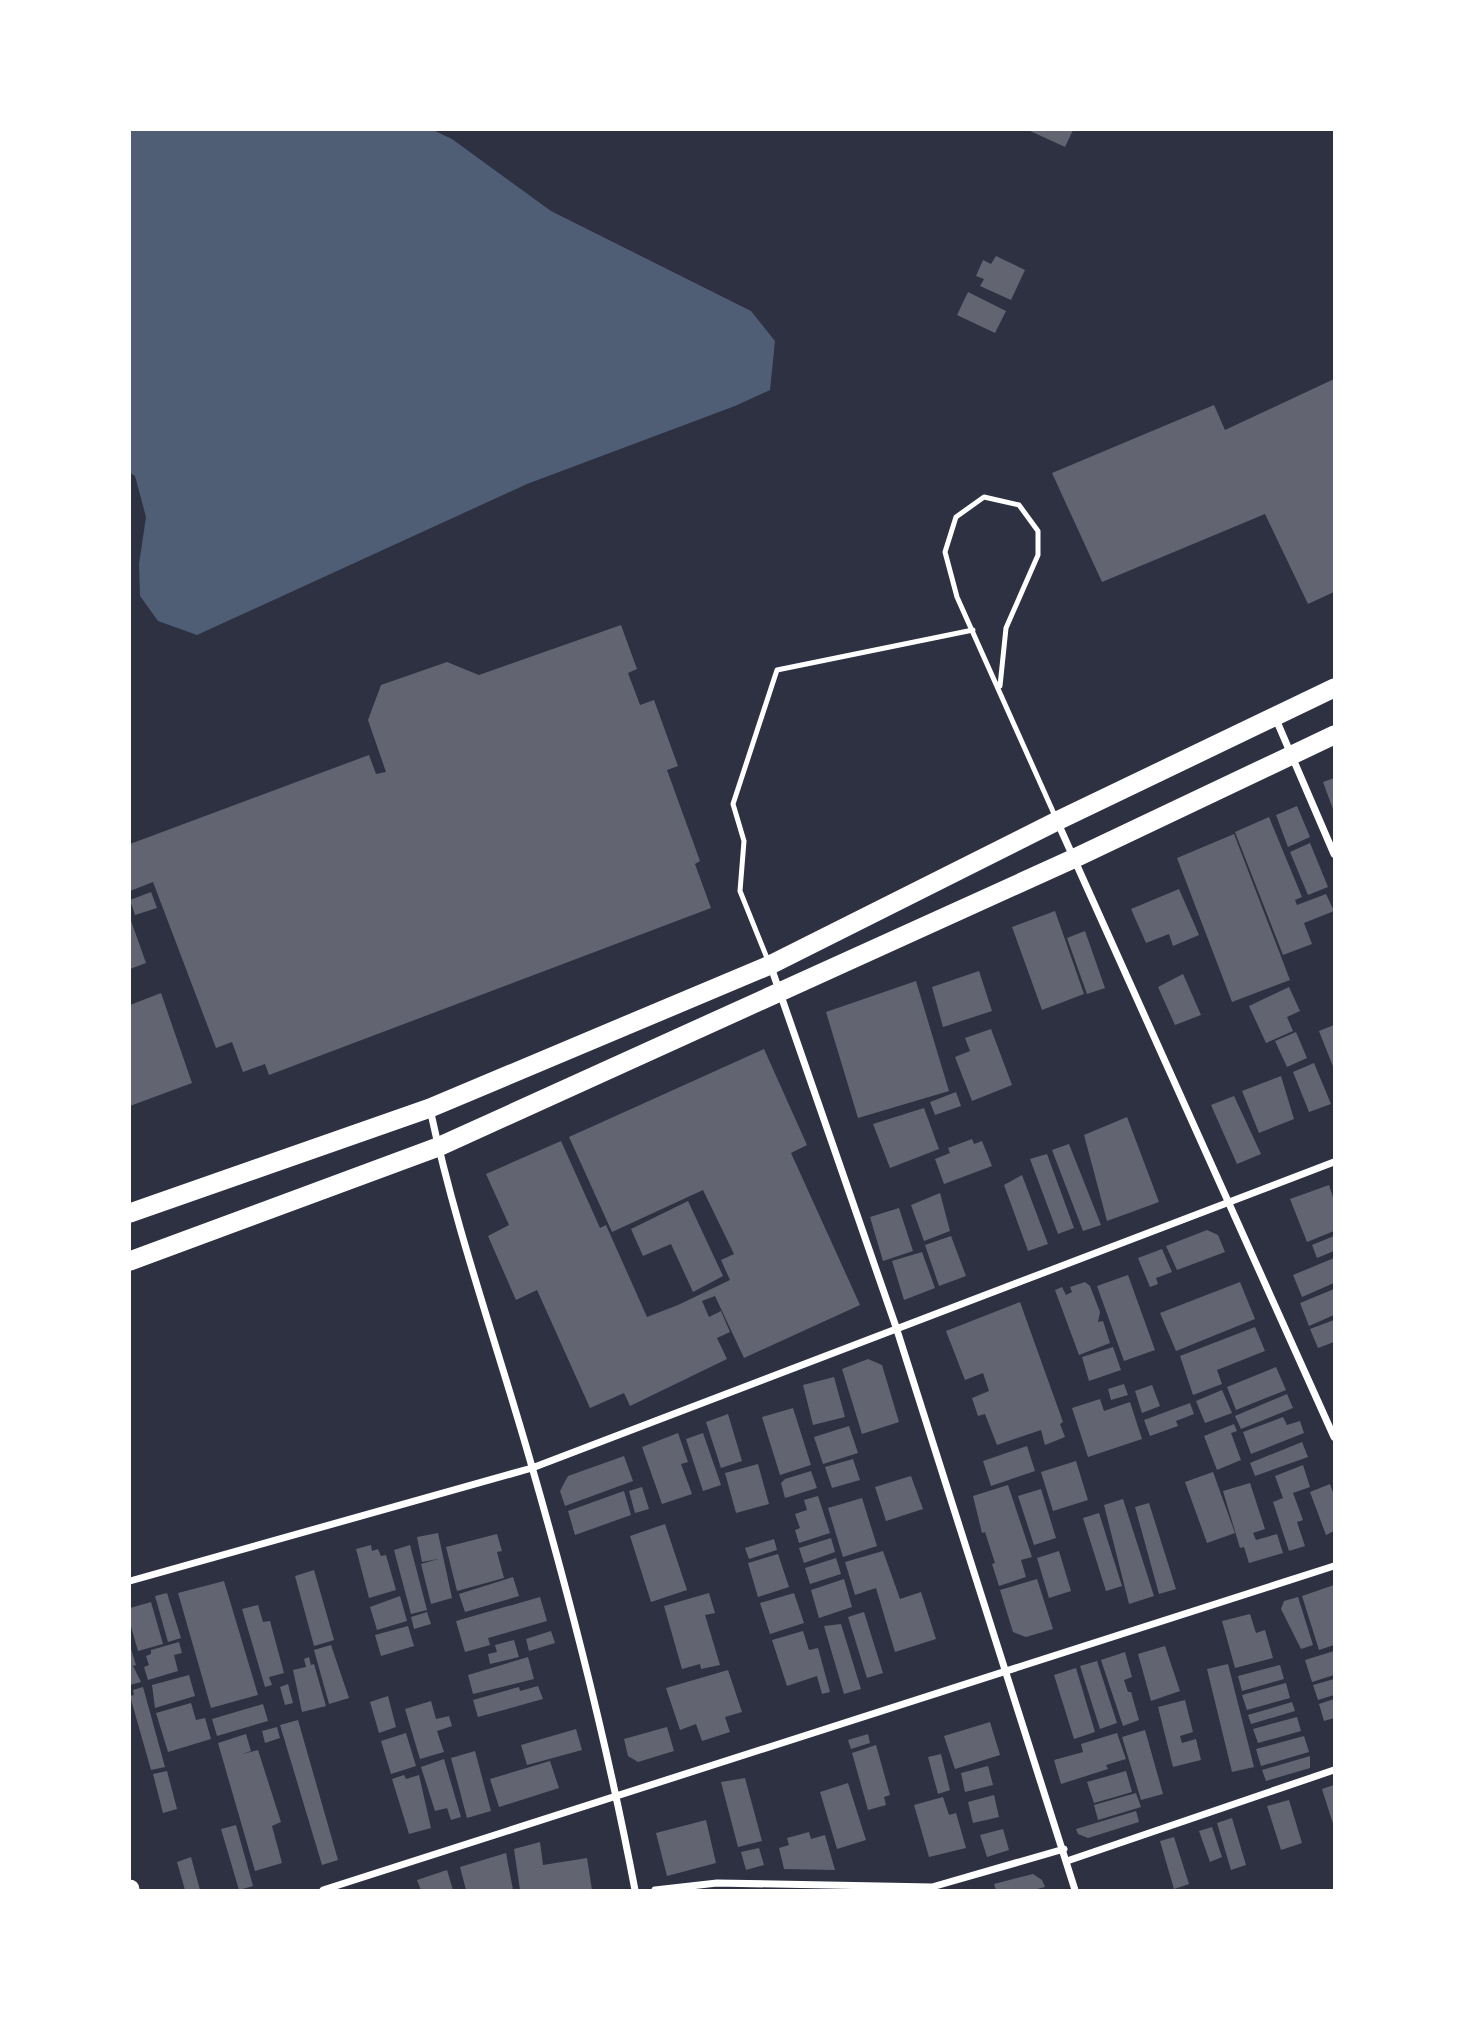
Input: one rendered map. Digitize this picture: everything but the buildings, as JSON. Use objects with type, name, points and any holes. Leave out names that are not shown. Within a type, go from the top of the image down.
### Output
[{"type":"highway","points":[[130,1213],[430,1108],[770,965],[1057,821],[1335,688]]},
{"type":"highway","points":[[130,1261],[438,1147],[1075,858],[1335,735]]},
{"type":"street","points":[[1275,716],[1335,854]]},
{"type":"street","points":[[1057,821],[1231,1201],[1335,1437]]},
{"type":"street","points":[[770,965],[896,1327],[1064,1849],[1075,1891]]},
{"type":"street","points":[[430,1108],[449,1195],[532,1468],[617,1797],[635,1891]]},
{"type":"street","points":[[130,1581],[532,1468],[896,1327],[1335,1162]]},
{"type":"street","points":[[323,1891],[1006,1669],[1335,1566]]},
{"type":"street","points":[[1067,1861],[1335,1770]]},
{"type":"street","points":[[654,1891],[717,1883],[932,1887],[1064,1849]]},
{"type":"lane","points":[[1000,686],[1006,628],[1038,555],[1038,531],[1019,505],[984,497],[956,517],[945,552],[957,597],[1000,686],[1057,821]]},
{"type":"lane","points":[[770,965],[740,891],[744,841],[733,804],[777,670],[973,630]]},
{"type":"water","points":[[130,130],[433,130],[452,139],[551,211],[751,311],[775,341],[770,390],[735,406],[527,484],[197,635],[158,621],[140,596],[139,564],[146,517],[135,476],[130,473]]}]
